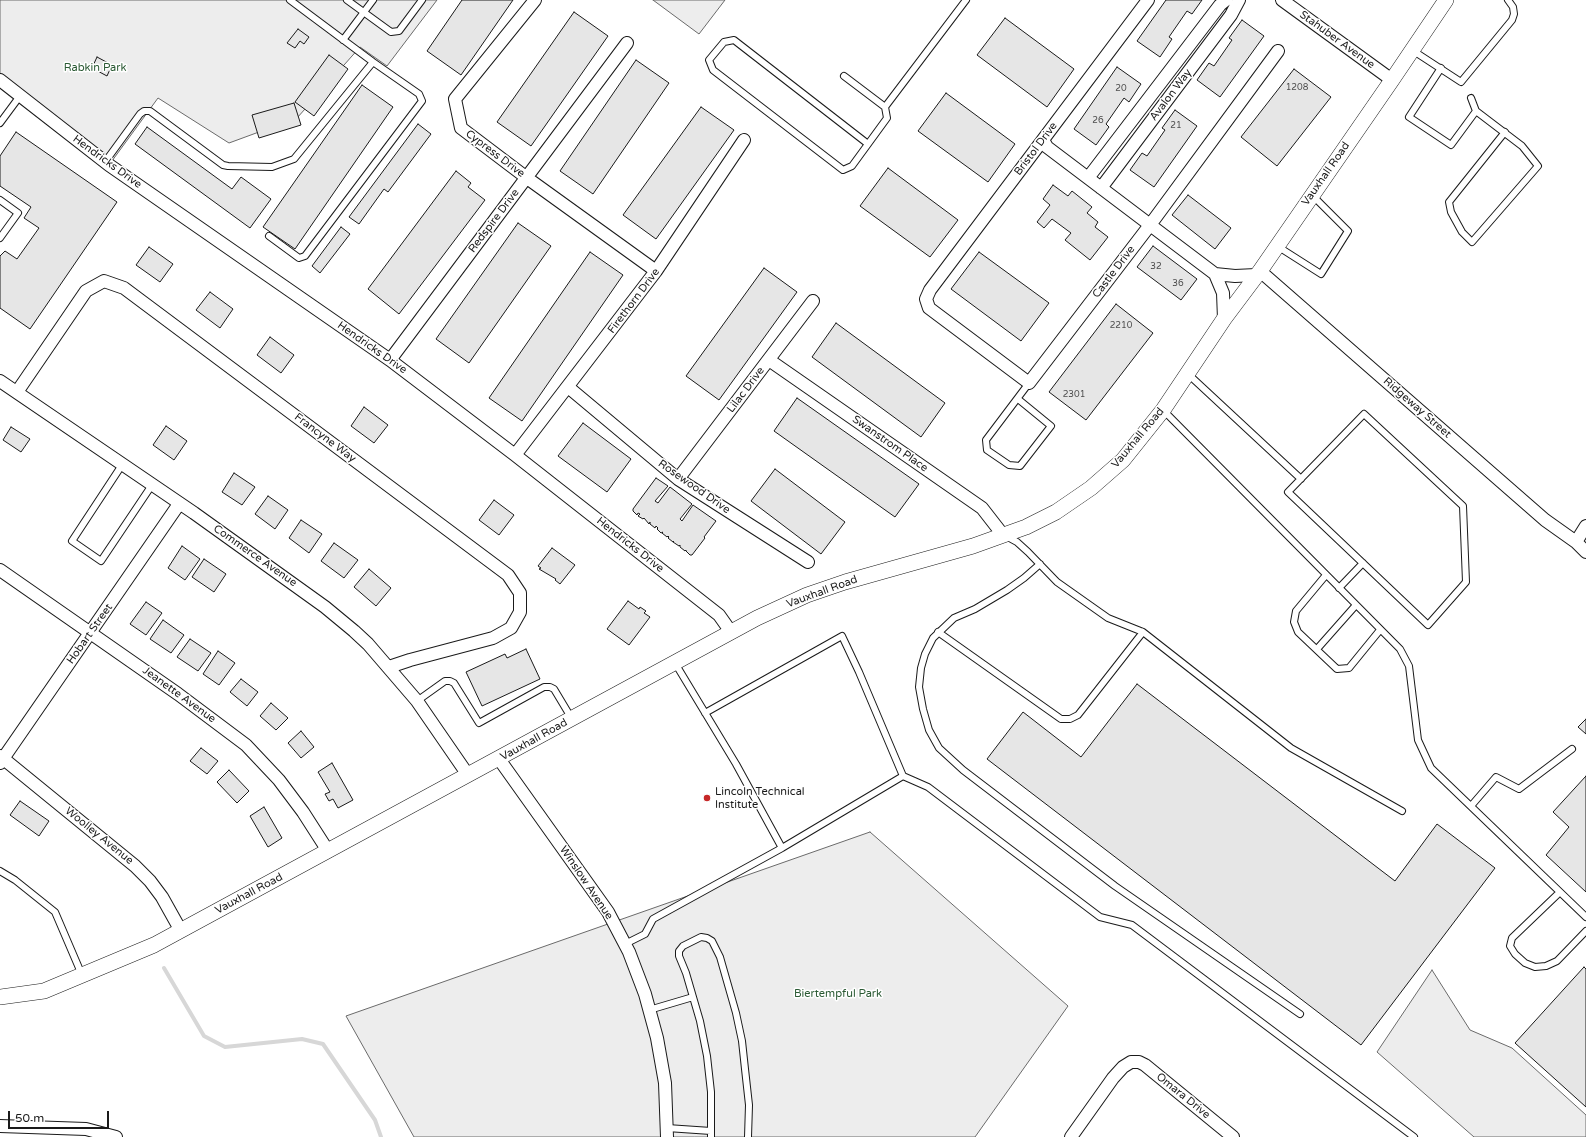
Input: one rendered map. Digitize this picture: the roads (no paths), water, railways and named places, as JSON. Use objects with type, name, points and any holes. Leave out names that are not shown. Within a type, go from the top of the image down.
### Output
[{"type":"street","name":"Cypress Drive","points":[[535,0],[455,99],[461,128],[527,178],[656,271]]},
{"type":"street","name":"Bristol Drive","points":[[1029,383],[929,308],[926,299],[930,290],[1148,0]]},
{"type":"street","name":"Avalon Way","points":[[1088,178],[1220,5],[1226,0]]},
{"type":"street","name":"Avalon Way","points":[[1101,188],[1231,15],[1239,0]]},
{"type":"street","name":"Stahuber Avenue","points":[[1282,0],[1392,80]]},
{"type":"street","name":"Vauxhall Road","points":[[0,997],[44,991],[154,945],[757,618],[807,595],[845,582],[973,546],[1003,535],[1056,512],[1091,488],[1122,460],[1163,410],[1224,319],[1277,246],[1446,0]]},
{"type":"street","name":"Redspire Drive","points":[[390,360],[627,43]]},
{"type":"street","name":"Castle Drive","points":[[1029,383],[1150,225],[1278,51]]},
{"type":"street","name":"Hendricks Drive","points":[[0,80],[105,162],[390,360],[720,615],[731,632]]},
{"type":"street","name":"Firethorn Drive","points":[[515,456],[656,271],[744,140]]},
{"type":"street","points":[[1043,140],[1047,147],[1215,274],[1223,293],[1224,319]]},
{"type":"street","points":[[1215,274],[1235,276],[1258,273]]},
{"type":"street","name":"Ridgeway Street","points":[[1258,273],[1545,520],[1576,542],[1586,552]]},
{"type":"street","name":"Francyne Way","points":[[17,392],[86,291],[104,280],[124,288],[508,574],[520,593],[520,612],[511,628],[493,638],[389,667]]},
{"type":"street","name":"Lilac Drive","points":[[678,479],[770,360],[813,301]]},
{"type":"street","name":"Swanstrom Place","points":[[770,360],[982,508],[1003,535]]},
{"type":"street","name":"Commerce Avenue","points":[[0,382],[17,392],[194,513],[325,607],[368,644],[389,667],[417,701],[468,775]]},
{"type":"street","name":"Rosewood Drive","points":[[568,387],[678,479],[808,562]]},
{"type":"street","name":"Hobart Street","points":[[1,759],[179,504]]},
{"type":"street","points":[[1576,542],[1586,526]]},
{"type":"street","name":"Jeanette Avenue","points":[[0,570],[178,694],[246,745],[279,780],[303,812],[328,852]]},
{"type":"street","name":"Winslow Avenue","points":[[499,758],[608,912],[625,944],[645,994],[657,1038],[665,1083],[667,1133]]},
{"type":"street","name":"Woolley Avenue","points":[[1,759],[135,866],[150,881],[162,897],[181,931]]},
{"type":"street","name":"Omara Drive","points":[[1071,1137],[1113,1078],[1131,1062],[1139,1062],[1146,1065],[1233,1137]]},
{"type":"street","points":[[0,1126],[86,1129],[116,1137]]},
{"type":"lane","points":[[269,236],[299,258],[305,256],[422,101],[419,94],[373,62],[290,0]]},
{"type":"lane","points":[[347,0],[391,32],[399,31],[422,0]]},
{"type":"lane","points":[[343,40],[373,0]]},
{"type":"lane","points":[[886,106],[966,0]]},
{"type":"lane","points":[[1461,82],[1512,20],[1514,14],[1513,7],[1508,0]]},
{"type":"lane","points":[[844,76],[886,106],[888,118],[852,166],[843,170],[713,70],[709,60],[724,42],[734,40],[868,144]]},
{"type":"lane","points":[[1412,50],[1461,82],[1464,89]]},
{"type":"lane","points":[[105,162],[140,114],[144,111],[150,111],[223,165],[272,167],[294,159],[373,62]]},
{"type":"lane","points":[[1441,68],[1409,117],[1451,145],[1476,111]]},
{"type":"lane","points":[[0,123],[20,96]]},
{"type":"lane","points":[[1471,98],[1476,111],[1504,132],[1522,146],[1538,166],[1472,242],[1462,232],[1451,212],[1449,202],[1504,132]]},
{"type":"lane","points":[[1277,246],[1321,274],[1348,231],[1312,195]]},
{"type":"lane","points":[[0,200],[18,212],[0,238]]},
{"type":"lane","points":[[1187,373],[1301,479]]},
{"type":"lane","points":[[1018,399],[1051,426],[1020,466],[1009,465],[988,450],[986,440],[1029,383]]},
{"type":"lane","points":[[1163,410],[1400,649],[1409,666],[1418,740],[1431,768],[1586,917]]},
{"type":"lane","points":[[1364,414],[1463,506],[1466,582],[1428,625],[1288,492],[1301,479],[1364,414]]},
{"type":"lane","points":[[122,465],[72,541],[101,560],[152,485]]},
{"type":"lane","points":[[1003,535],[1016,542],[1057,582],[1108,618],[1143,632],[1291,748],[1402,811]]},
{"type":"lane","points":[[1339,588],[1362,563]]},
{"type":"lane","points":[[1040,564],[1024,578],[975,609],[954,618],[933,638],[925,654],[921,668],[920,687],[923,709],[929,730],[939,748],[948,758],[1115,886],[1300,1014]]},
{"type":"lane","points":[[1326,575],[1296,611],[1294,622],[1298,632],[1338,669],[1349,668],[1380,630]]},
{"type":"lane","points":[[1316,649],[1356,605]]},
{"type":"lane","points":[[938,632],[1060,719],[1070,719],[1078,714],[1143,632]]},
{"type":"lane","points":[[705,713],[842,636],[859,672],[903,776],[928,787],[1100,917],[1132,925],[1414,1137]]},
{"type":"lane","points":[[675,663],[736,764],[782,848]]},
{"type":"lane","points":[[417,701],[445,681],[450,681],[454,683],[479,723],[544,687],[550,687],[554,689],[572,719]]},
{"type":"lane","points":[[1471,806],[1496,777],[1519,789],[1572,749]]},
{"type":"lane","points":[[625,944],[645,934],[653,919],[782,848],[903,776]]},
{"type":"lane","points":[[0,871],[15,880],[55,912],[82,975]]},
{"type":"lane","points":[[1560,892],[1512,938],[1510,946],[1525,963],[1535,967],[1546,966],[1557,961],[1586,931]]},
{"type":"lane","points":[[667,1133],[711,1134],[711,1092],[707,1056],[700,1021],[686,973],[679,956],[683,946],[702,937],[712,941],[720,957],[736,1013],[742,1041],[749,1105],[748,1137]]},
{"type":"lane","points":[[649,1010],[693,997]]},
{"type":"waterway","points":[[164,968],[204,1036],[225,1047],[302,1039],[323,1044],[375,1120],[381,1137]]},
{"type":"place","name":"Lincoln Technical Institute","points":[[707,798]]},
{"type":"park label","name":"Rabkin Park","points":[[95,68]]},
{"type":"park label","name":"Biertempful Park","points":[[838,994]]}]
